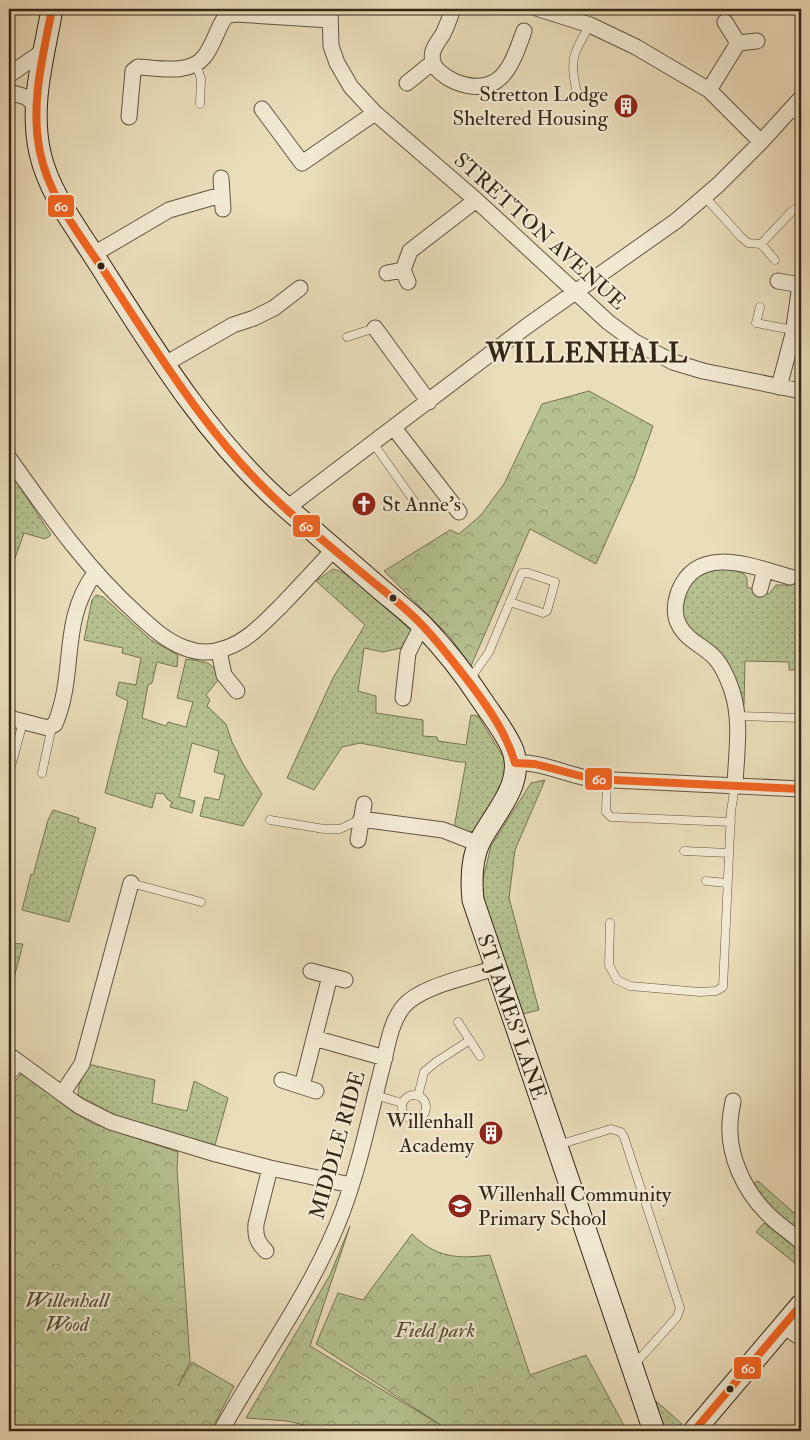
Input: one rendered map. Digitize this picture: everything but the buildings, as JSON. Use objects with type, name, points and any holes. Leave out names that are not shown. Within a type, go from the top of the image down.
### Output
[{"type":"street","name":"ST JAMES' LANE","points":[[52,9],[37,85],[37,132],[40,153],[47,177],[69,217],[165,364],[218,438],[254,478],[422,625],[468,680],[513,751],[515,772],[512,787],[479,844],[473,866],[472,900],[654,1431]]},
{"type":"street","points":[[453,9],[433,51],[433,62],[438,70],[452,80],[466,86],[480,87],[498,80],[512,63],[524,31]]},
{"type":"street","points":[[539,9],[590,25],[636,47],[709,90],[761,142]]},
{"type":"street","points":[[129,117],[133,71],[138,67],[186,68],[196,64],[204,56],[226,12],[236,14],[330,14]]},
{"type":"street","name":"STRETTON AVENUE","points":[[330,14],[331,46],[337,63],[351,87],[375,113],[476,200],[608,322],[635,342],[673,362],[703,371],[801,391]]},
{"type":"street","points":[[725,22],[738,43]]},
{"type":"street","points":[[738,43],[757,41]]},
{"type":"street","points":[[709,90],[738,43]]},
{"type":"street","points":[[9,75],[45,50]]},
{"type":"street","points":[[407,82],[433,62]]},
{"type":"street","points":[[9,92],[26,97],[36,106]]},
{"type":"street","points":[[287,508],[527,326],[676,221],[761,142],[796,115],[801,98]]},
{"type":"street","points":[[262,109],[302,163],[375,113]]},
{"type":"street","points":[[94,254],[170,210],[222,202],[221,178]]},
{"type":"street","points":[[387,273],[405,276],[410,250],[476,200]]},
{"type":"street","points":[[778,281],[801,285],[793,330],[779,387]]},
{"type":"street","points":[[165,364],[233,325],[254,318],[274,308],[300,288]]},
{"type":"street","points":[[375,328],[429,402]]},
{"type":"street","points":[[394,428],[459,512]]},
{"type":"street","points":[[9,458],[72,546],[95,573],[148,624],[169,640],[194,651],[219,651],[239,643],[255,632],[334,549]]},
{"type":"street","points":[[735,786],[738,716],[733,692],[724,672],[713,656],[691,639],[679,626],[675,615],[676,599],[685,580],[703,566],[719,561],[735,562],[790,577]]},
{"type":"street","points":[[760,589],[765,570]]},
{"type":"street","points":[[16,720],[44,727],[52,726],[57,718],[64,691],[70,634],[76,609],[83,591],[95,573]]},
{"type":"street","points":[[403,698],[408,653],[422,625]]},
{"type":"street","points":[[219,651],[224,675],[237,691]]},
{"type":"street","points":[[515,763],[534,763],[578,777],[607,780],[801,790]]},
{"type":"street","points":[[358,840],[362,812],[443,830],[479,844]]},
{"type":"street","points":[[62,1094],[82,1064],[131,883]]},
{"type":"street","name":"MIDDLE RIDE","points":[[221,1431],[312,1278],[343,1210],[395,1020],[402,1008],[410,999],[422,991],[495,968]]},
{"type":"street","points":[[311,971],[345,980]]},
{"type":"street","points":[[282,1080],[309,1089],[314,1038],[330,976]]},
{"type":"street","points":[[314,1038],[385,1058]]},
{"type":"street","points":[[14,1059],[62,1094],[111,1122],[216,1154],[270,1168],[351,1185]]},
{"type":"street","points":[[733,1101],[730,1125],[732,1142],[742,1178],[751,1195],[766,1213],[801,1242]]},
{"type":"street","points":[[266,1251],[258,1243],[256,1224],[270,1168]]},
{"type":"street","points":[[694,1431],[801,1305]]},
{"type":"street","points":[[783,1326],[801,1338]]},
{"type":"lane","points":[[577,93],[572,71],[574,52],[590,25]]},
{"type":"lane","points":[[196,64],[201,79],[200,104]]},
{"type":"lane","points":[[704,196],[741,237],[748,242],[760,244],[775,260]]},
{"type":"lane","points":[[760,244],[794,210]]},
{"type":"lane","points":[[760,307],[756,322],[793,330]]},
{"type":"lane","points":[[347,337],[375,328]]},
{"type":"lane","points":[[373,443],[414,501]]},
{"type":"lane","points":[[468,680],[489,652],[509,604],[522,573],[528,572],[555,582],[547,611],[543,612],[513,603],[509,604]]},
{"type":"lane","points":[[738,716],[801,718]]},
{"type":"lane","points":[[12,763],[16,720]]},
{"type":"lane","points":[[42,773],[52,726]]},
{"type":"lane","points":[[607,780],[606,812],[610,816],[731,822]]},
{"type":"lane","points":[[610,923],[609,965],[617,980],[630,986],[700,992],[723,987],[729,853],[735,786]]},
{"type":"lane","points":[[270,820],[324,829],[340,829],[362,812]]},
{"type":"lane","points":[[684,851],[729,853]]},
{"type":"lane","points":[[706,881],[728,883]]},
{"type":"lane","points":[[131,883],[201,902]]},
{"type":"lane","points":[[458,1022],[480,1056]]},
{"type":"lane","points":[[418,1096],[424,1072],[470,1040]]},
{"type":"lane","points":[[9,1076],[15,1072],[14,1059]]},
{"type":"lane","points":[[375,1095],[402,1103]]},
{"type":"lane","points":[[410,1095],[418,1096],[425,1104],[424,1112],[419,1118],[407,1117],[402,1111],[402,1103],[410,1095]]},
{"type":"lane","points":[[556,1146],[611,1129],[620,1132],[624,1137],[680,1308],[680,1313],[677,1317],[632,1367]]},
{"type":"green space","points":[[589,391],[653,426],[634,479],[596,564],[530,529],[471,666],[450,637],[384,571],[450,530],[459,534],[481,515],[504,484],[542,404]]},
{"type":"green space","points":[[9,470],[51,535],[45,539],[24,533],[10,572],[9,571]]},
{"type":"green space","points":[[801,560],[801,670],[789,670],[789,662],[745,661],[744,705],[741,707],[680,619],[683,591],[690,581],[707,570],[729,568],[744,574],[747,578],[747,587],[769,594],[776,585],[792,585]]},
{"type":"green space","points":[[333,569],[354,579],[386,605],[413,632],[401,648],[383,652],[364,648],[358,691],[376,696],[376,713],[423,720],[423,736],[437,737],[438,741],[466,745],[471,715],[478,716],[506,761],[507,776],[475,831],[465,832],[454,828],[466,762],[360,743],[342,747],[314,790],[287,778],[333,678],[365,625],[316,581]]},
{"type":"green space","points":[[96,595],[103,597],[151,640],[178,655],[177,667],[157,662],[152,683],[148,685],[142,718],[166,726],[168,722],[186,727],[193,702],[177,698],[186,659],[207,663],[217,673],[218,680],[206,695],[210,700],[207,706],[226,724],[232,742],[243,764],[262,794],[243,826],[200,816],[205,797],[219,800],[225,775],[214,772],[219,751],[192,743],[179,797],[195,801],[192,813],[170,807],[172,802],[164,794],[156,793],[152,808],[105,793],[128,701],[116,695],[119,682],[136,685],[141,658],[122,653],[123,648],[84,640],[92,600]]},
{"type":"green space","points":[[545,780],[515,850],[509,898],[539,1010],[523,1014],[485,906],[482,883],[491,846],[531,783]]},
{"type":"green space","points":[[53,810],[79,818],[78,822],[96,828],[69,922],[22,910],[31,874],[33,875],[48,820]]},
{"type":"green space","points":[[9,943],[23,944],[9,997]]},
{"type":"green space","points":[[88,1064],[155,1080],[152,1103],[187,1111],[194,1081],[228,1098],[215,1145],[130,1123],[78,1095],[79,1085]]},
{"type":"green space","name":"Willenhall Wood","points":[[24,1074],[73,1112],[94,1124],[178,1152],[177,1169],[190,1362],[178,1386],[192,1362],[234,1386],[211,1431],[9,1431],[9,1083]]},
{"type":"green space","points":[[758,1181],[801,1219],[801,1235],[766,1205],[752,1184]]},
{"type":"green space","points":[[764,1223],[793,1246],[801,1256],[801,1268],[756,1232]]},
{"type":"green space","name":"Field park","points":[[350,1226],[310,1346],[447,1429],[316,1344],[338,1293],[363,1300],[412,1234],[430,1248],[448,1255],[468,1257],[490,1255],[530,1375],[586,1355],[627,1431],[308,1431],[308,1426],[287,1421],[246,1418],[330,1275]]},
{"type":"green space","points":[[656,1401],[682,1424],[671,1428],[661,1424]]},
{"type":"transit line","name":"60","points":[[52,9],[39,80],[36,116],[37,134],[44,169],[67,216],[148,339],[215,433],[266,490],[294,516],[404,608],[429,632],[479,695],[503,733],[515,763],[535,764],[592,779],[801,789]]},
{"type":"transit line","name":"60","points":[[694,1431],[801,1305]]},
{"type":"place","name":"Stretton Lodge Sheltered Housing","points":[[626,106]]},
{"type":"place","name":"St Anne's","points":[[364,504]]},
{"type":"place","name":"Willenhall Academy","points":[[491,1133]]},
{"type":"place","name":"Willenhall Community Primary School","points":[[460,1206]]},
{"type":"district","name":"WILLENHALL","points":[[587,353]]}]
